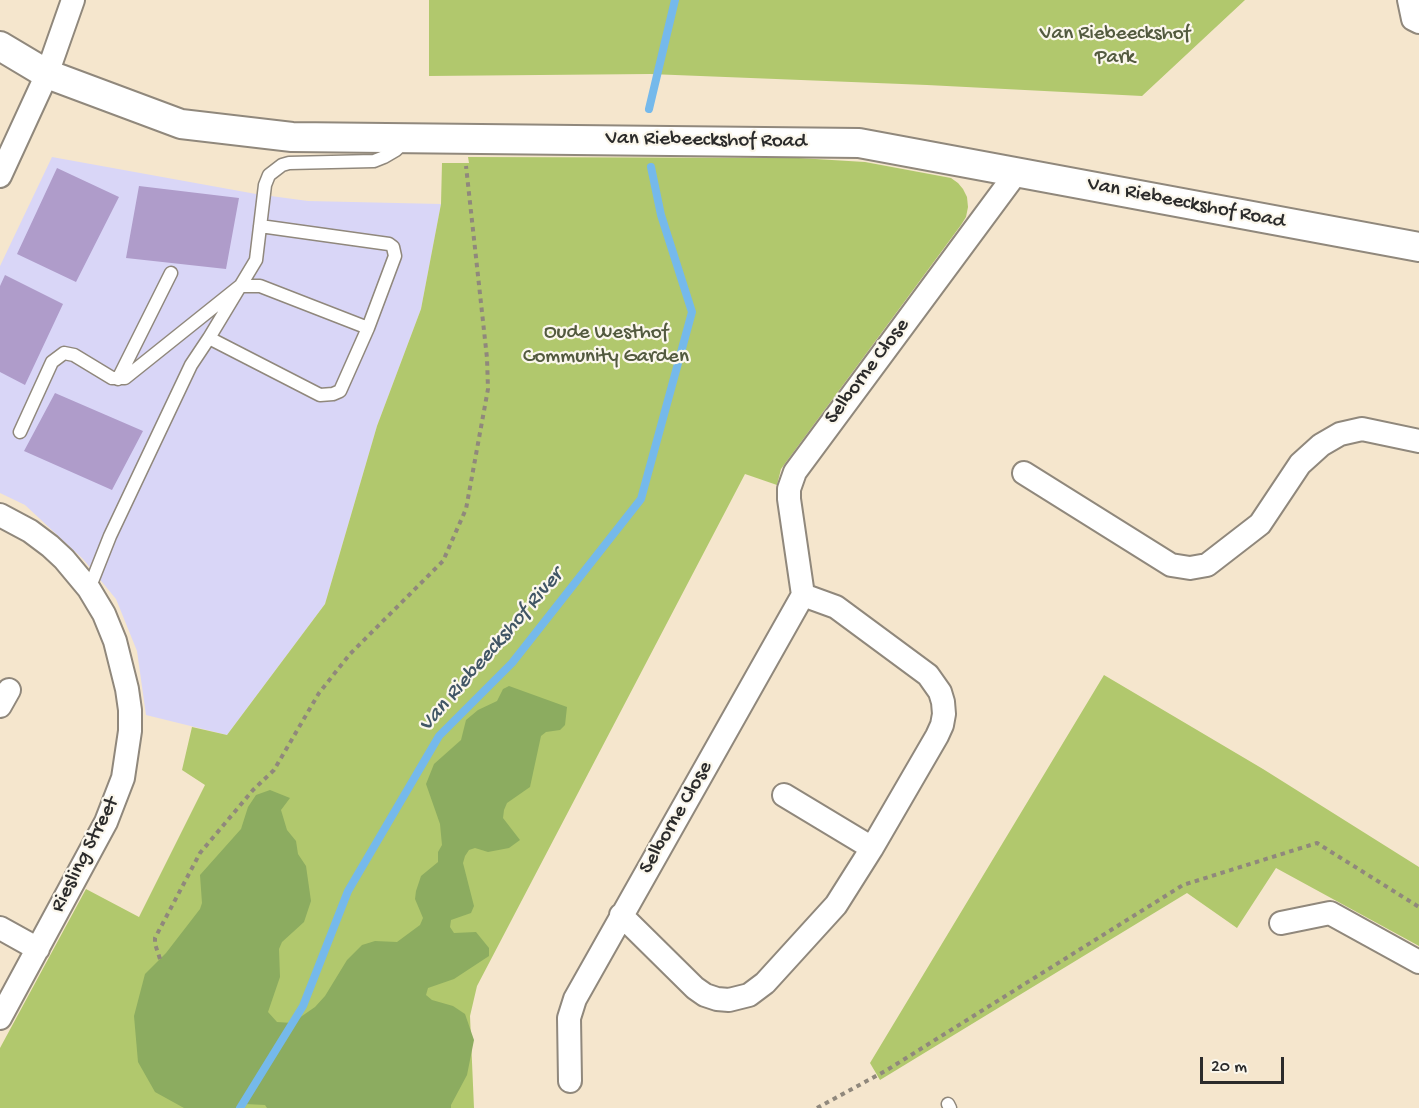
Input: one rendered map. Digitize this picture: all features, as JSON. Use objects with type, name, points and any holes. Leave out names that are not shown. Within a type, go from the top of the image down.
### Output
[{"type":"street","points":[[0,176],[47,74],[73,0]]},
{"type":"street","points":[[1409,0],[1413,18],[1419,22]]},
{"type":"street","name":"Van Riebeeckshof Road","points":[[0,46],[47,74],[181,124],[292,137],[859,143],[1419,247]]},
{"type":"street","name":"Selborne Close","points":[[570,1081],[569,1018],[580,989],[803,595],[789,499],[789,489],[795,472],[1017,172]]},
{"type":"street","points":[[1024,473],[1171,565],[1190,568],[1207,565],[1260,524],[1300,464],[1340,434],[1362,429],[1419,441]]},
{"type":"street","name":"Riesling Street","points":[[0,515],[30,531],[50,546],[89,589],[104,614],[115,640],[123,668],[130,731],[123,778],[106,822],[0,1018]]},
{"type":"street","points":[[621,915],[695,988],[705,995],[729,1000],[749,995],[765,983],[836,905],[937,736],[944,714],[943,702],[935,683],[928,675],[836,607],[803,595]]},
{"type":"street","points":[[784,795],[872,848]]},
{"type":"street","points":[[1281,923],[1330,913],[1419,962]]},
{"type":"street","points":[[0,928],[38,949]]},
{"type":"lane","points":[[89,589],[110,536],[190,365],[256,260],[265,185],[269,175],[282,165],[299,162],[374,161],[396,150],[408,138]]},
{"type":"lane","points":[[209,338],[320,395],[340,391],[368,328],[395,256],[393,248],[388,244],[260,226]]},
{"type":"lane","points":[[118,379],[171,273]]},
{"type":"lane","points":[[20,432],[52,362],[64,353],[74,355],[112,378],[125,378],[240,286],[260,286],[368,328]]},
{"type":"path","points":[[160,959],[155,938],[200,853],[253,790],[274,770],[319,693],[350,654],[443,561],[466,509],[488,389],[487,358],[467,168],[460,138]]},
{"type":"path","points":[[817,1108],[887,1070],[1183,885],[1317,843],[1419,907]]},
{"type":"shaded area","points":[[52,157],[256,194],[308,201],[441,204],[421,309],[377,426],[325,604],[227,735],[146,715],[137,651],[116,599],[83,559],[25,505],[0,493],[0,266]]},
{"type":"green space","name":"Van Riebeeckshof Park","points":[[429,0],[1245,0],[1142,96],[650,74],[429,76]]},
{"type":"green space","name":"Oude Westhof Community Garden","points":[[468,157],[799,158],[865,162],[951,178],[963,189],[968,207],[961,225],[781,469],[777,485],[745,474],[477,986],[470,1016],[474,1108],[0,1108],[0,1048],[86,889],[139,917],[205,785],[182,770],[192,727],[227,735],[325,604],[377,426],[421,309],[441,204],[442,163],[469,163]]},
{"type":"green space","points":[[1104,675],[1263,769],[1419,867],[1419,946],[1276,868],[1237,928],[1187,893],[880,1080],[870,1063]]},
{"type":"green space","points":[[509,686],[567,707],[565,725],[560,730],[546,732],[541,736],[530,787],[507,803],[504,810],[503,818],[520,840],[509,848],[488,852],[475,848],[469,850],[465,856],[463,863],[474,906],[471,913],[451,920],[450,927],[454,933],[476,932],[489,948],[489,956],[454,979],[428,988],[426,995],[432,1000],[453,1006],[465,1014],[474,1040],[467,1075],[451,1108],[267,1108],[265,1105],[245,1104],[240,1108],[184,1108],[155,1092],[138,1062],[134,1016],[145,974],[166,953],[200,909],[202,903],[200,875],[241,829],[248,807],[256,795],[270,790],[290,798],[281,810],[287,830],[296,841],[298,854],[306,866],[311,901],[304,922],[282,942],[279,949],[280,977],[268,1012],[277,1022],[292,1023],[315,1007],[325,996],[347,960],[362,945],[375,941],[397,942],[420,925],[423,918],[415,899],[416,891],[421,876],[438,862],[438,852],[442,845],[440,824],[426,784],[434,764],[461,740],[466,720],[478,710],[497,701],[503,689]]},
{"type":"building","points":[[57,168],[119,197],[76,282],[17,254]]},
{"type":"building","points":[[139,186],[239,198],[226,269],[126,258]]},
{"type":"building","points":[[5,275],[63,304],[25,385],[0,372],[0,286]]},
{"type":"building","points":[[55,393],[143,431],[112,490],[24,451]]},
{"type":"waterway","name":"Van Riebeeckshof River","points":[[649,109],[675,0]]},
{"type":"waterway","name":"Van Riebeeckshof River","points":[[240,1108],[303,1006],[348,891],[439,736],[512,663],[641,499],[692,312],[661,215],[651,167]]}]
